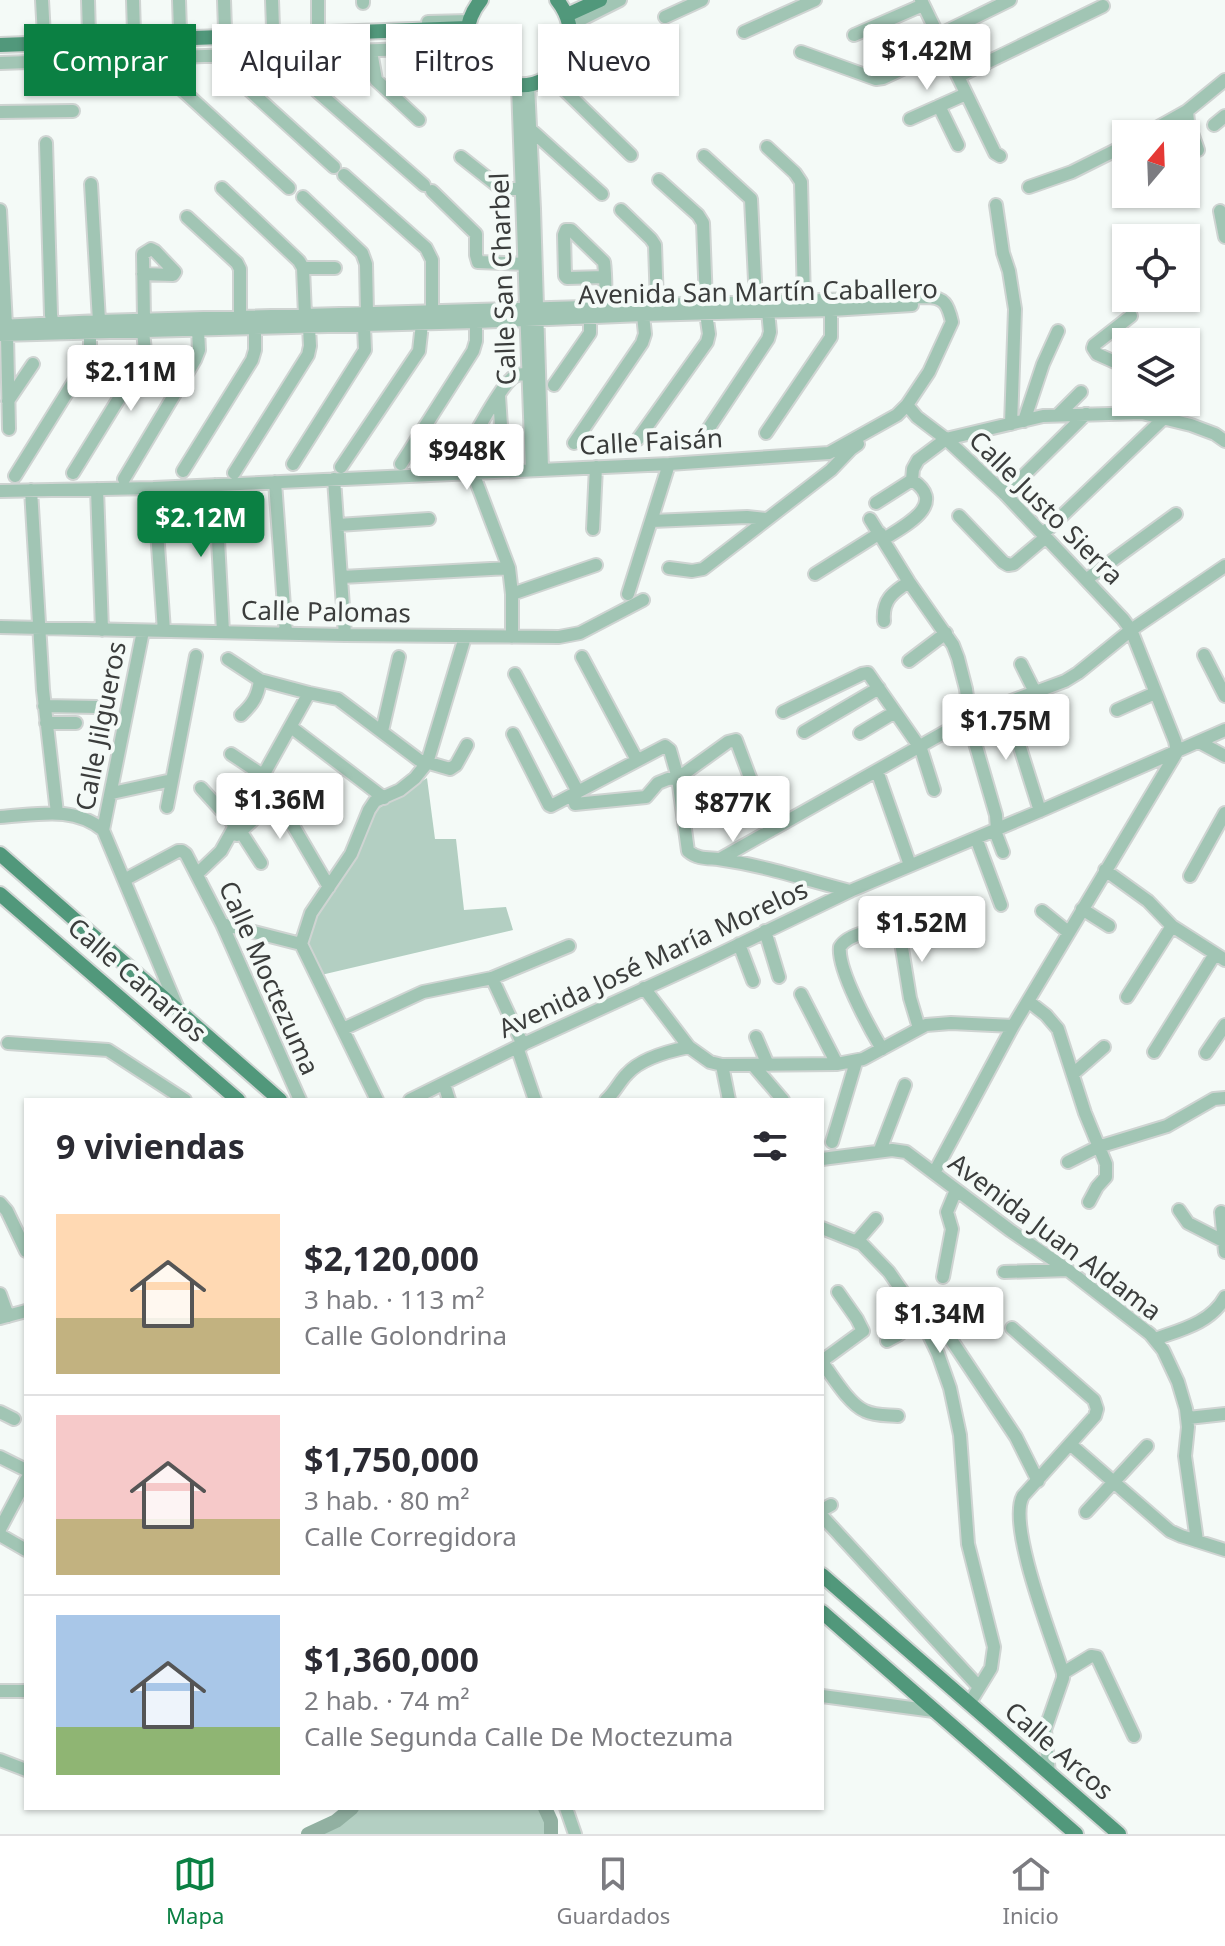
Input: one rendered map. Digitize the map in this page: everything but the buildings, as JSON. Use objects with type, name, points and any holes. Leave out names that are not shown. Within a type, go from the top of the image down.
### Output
[{"type":"main road","points":[[472,24],[481,0]]},
{"type":"main road","points":[[562,8],[580,0]]},
{"type":"main road","points":[[562,8],[600,0]]},
{"type":"main road","points":[[0,45],[386,36]]},
{"type":"main road","points":[[0,54],[386,38]]},
{"type":"main road","points":[[523,85],[538,80]]},
{"type":"main road","name":"Calle Canarios","points":[[0,854],[278,1098]]},
{"type":"main road","name":"Calle Canarios","points":[[0,894],[236,1098]]},
{"type":"main road","name":"Calle Arcos","points":[[824,1577],[1119,1834]]},
{"type":"main road","name":"Calle Arcos","points":[[824,1614],[1076,1834]]},
{"type":"street","points":[[42,0],[43,24]]},
{"type":"street","points":[[88,0],[89,24]]},
{"type":"street","points":[[133,0],[134,24]]},
{"type":"street","points":[[179,0],[180,24]]},
{"type":"street","points":[[224,0],[225,24]]},
{"type":"street","points":[[272,0],[273,24]]},
{"type":"street","points":[[318,0],[318,24]]},
{"type":"street","points":[[562,8],[620,0]]},
{"type":"street","points":[[665,17],[702,0]]},
{"type":"street","points":[[744,32],[815,0]]},
{"type":"street","points":[[945,32],[1010,0]]},
{"type":"street","points":[[924,2],[945,32],[1003,151],[1000,156],[995,153],[924,2]]},
{"type":"street","points":[[854,35],[924,2]]},
{"type":"street","points":[[965,73],[1103,6]]},
{"type":"street","points":[[0,38],[24,37]]},
{"type":"street","points":[[386,48],[371,51],[376,80],[419,120]]},
{"type":"street","points":[[801,52],[876,79],[945,49]]},
{"type":"street","points":[[0,63],[24,62]]},
{"type":"street","points":[[1171,120],[1225,80]]},
{"type":"street","name":"Calle San Charbel","points":[[523,85],[530,129],[537,470]]},
{"type":"street","name":"Calle San Charbel","points":[[523,85],[525,264],[532,314],[529,374],[537,470]]},
{"type":"street","points":[[910,119],[966,94]]},
{"type":"street","points":[[189,96],[289,188]]},
{"type":"street","points":[[256,96],[426,248],[432,260],[432,312]]},
{"type":"street","points":[[322,96],[473,229],[478,262],[525,264]]},
{"type":"street","points":[[570,96],[631,155]]},
{"type":"street","points":[[939,106],[958,145]]},
{"type":"street","points":[[0,112],[73,111]]},
{"type":"street","points":[[1187,111],[1188,120]]},
{"type":"street","points":[[1214,125],[1225,116]]},
{"type":"street","points":[[530,129],[602,194]]},
{"type":"street","points":[[46,143],[53,324]]},
{"type":"street","points":[[767,147],[801,182],[804,300]]},
{"type":"street","points":[[1029,187],[1072,172],[1112,152]]},
{"type":"street","points":[[704,156],[751,199],[756,301]]},
{"type":"street","points":[[461,157],[499,187],[523,189]]},
{"type":"street","points":[[638,439],[707,342],[709,334],[703,223],[659,180]]},
{"type":"street","points":[[91,184],[99,321]]},
{"type":"street","points":[[222,188],[303,268],[310,346],[308,355],[234,473]]},
{"type":"street","points":[[293,464],[365,350],[365,258],[303,197]]},
{"type":"street","points":[[996,205],[1015,309],[1018,422]]},
{"type":"street","points":[[0,210],[9,429]]},
{"type":"street","points":[[621,210],[655,245],[657,305]]},
{"type":"street","points":[[1220,211],[1224,234]]},
{"type":"street","points":[[187,217],[237,263],[240,269],[240,317]]},
{"type":"street","points":[[605,277],[565,276],[566,230],[571,230],[605,265],[606,307]]},
{"type":"street","points":[[303,268],[335,268]]},
{"type":"street","points":[[73,473],[142,361],[145,351],[143,274]]},
{"type":"street","name":"Avenida San Martín Caballero","points":[[365,320],[432,312],[590,318],[643,315],[756,301],[932,297],[945,302],[948,313]]},
{"type":"street","name":"Avenida San Martín Caballero","points":[[3,330],[99,321],[198,330],[255,322],[476,322],[606,307],[657,305],[768,311],[926,304],[938,306],[948,313]]},
{"type":"street","points":[[766,433],[831,337],[831,310]]},
{"type":"street","points":[[703,437],[768,339],[768,311]]},
{"type":"street","points":[[907,405],[929,372],[947,334],[952,322],[948,313]]},
{"type":"street","points":[[574,443],[642,343],[645,334],[643,315]]},
{"type":"street","points":[[1116,328],[1131,316]]},
{"type":"street","name":"Avenida San Martín Caballero","points":[[3,330],[90,332],[240,317],[255,322]]},
{"type":"street","points":[[554,385],[590,333],[590,318]]},
{"type":"street","points":[[183,471],[252,360],[255,322]]},
{"type":"street","points":[[401,464],[473,351],[476,322]]},
{"type":"street","points":[[345,635],[338,473],[419,351],[422,324]]},
{"type":"street","points":[[124,479],[195,360],[199,350],[198,330]]},
{"type":"street","points":[[1018,422],[1058,331]]},
{"type":"street","points":[[1112,331],[1093,348],[1097,354],[1112,361]]},
{"type":"street","points":[[15,476],[86,362],[90,352],[90,332]]},
{"type":"street","points":[[7,364],[33,364],[8,401]]},
{"type":"street","points":[[499,396],[510,380],[529,374]]},
{"type":"street","points":[[1058,415],[1081,392]]},
{"type":"street","name":"Calle Faisán","points":[[0,491],[154,488],[275,482],[338,473],[473,473],[829,453],[897,415],[907,405]]},
{"type":"street","name":"Calle Justo Sierra","points":[[907,405],[1005,494],[1113,606],[1131,630],[1177,752]]},
{"type":"street","points":[[1005,494],[1086,414]]},
{"type":"street","points":[[912,480],[918,460],[946,439],[1058,415],[1112,414]]},
{"type":"street","points":[[669,568],[703,569],[897,415]]},
{"type":"street","points":[[1155,416],[1204,430],[1225,441]]},
{"type":"street","points":[[959,516],[1008,565],[1014,564],[1164,418]]},
{"type":"street","points":[[628,594],[669,464]]},
{"type":"street","points":[[593,529],[596,467]]},
{"type":"street","points":[[473,473],[509,568],[512,637]]},
{"type":"street","points":[[876,503],[912,480]]},
{"type":"street","points":[[815,574],[911,521],[924,508],[927,496],[912,480]]},
{"type":"street","points":[[275,482],[286,634]]},
{"type":"street","points":[[215,485],[223,632]]},
{"type":"street","points":[[154,488],[164,631]]},
{"type":"street","points":[[97,489],[102,630]]},
{"type":"street","points":[[31,490],[44,706],[57,813]]},
{"type":"street","points":[[1087,579],[1176,514]]},
{"type":"street","points":[[338,525],[429,519]]},
{"type":"street","points":[[652,521],[766,519]]},
{"type":"street","points":[[870,519],[909,582],[946,633],[958,658],[966,689],[968,719],[996,815],[996,830],[1003,852]]},
{"type":"street","points":[[512,594],[596,565]]},
{"type":"street","points":[[720,859],[968,719],[1065,681],[1131,630],[1225,566]]},
{"type":"street","points":[[342,577],[509,568]]},
{"type":"street","points":[[884,621],[887,599],[909,582]]},
{"type":"street","name":"Calle Palomas","points":[[0,627],[559,637],[580,633],[643,600]]},
{"type":"street","name":"Calle Jilgueros","points":[[103,830],[143,631]]},
{"type":"street","points":[[909,661],[946,633]]},
{"type":"street","points":[[376,1098],[301,944],[311,913],[351,854],[375,801],[400,790],[427,763],[465,637]]},
{"type":"street","points":[[1204,655],[1225,696]]},
{"type":"street","points":[[167,807],[196,656]]},
{"type":"street","points":[[382,731],[399,657]]},
{"type":"street","points":[[582,657],[637,760]]},
{"type":"street","points":[[228,659],[260,680],[338,699],[427,763],[446,769],[454,768],[467,745]]},
{"type":"street","points":[[1021,664],[1035,692]]},
{"type":"street","points":[[783,712],[868,673],[918,746],[934,790]]},
{"type":"street","points":[[515,674],[576,798]]},
{"type":"street","points":[[241,715],[258,693],[260,680]]},
{"type":"street","points":[[804,732],[879,688]]},
{"type":"street","name":"Calle Moctezuma","points":[[197,874],[238,829],[309,693]]},
{"type":"street","points":[[1117,710],[1155,693]]},
{"type":"street","points":[[1006,703],[1040,811]]},
{"type":"street","points":[[44,706],[97,707]]},
{"type":"street","points":[[860,733],[895,712]]},
{"type":"street","points":[[46,723],[76,723]]},
{"type":"street","points":[[291,727],[384,798]]},
{"type":"street","name":"Avenida José María Morelos","points":[[414,1098],[850,891],[1225,730]]},
{"type":"street","points":[[513,734],[551,806],[576,798],[665,746],[670,750],[678,778],[688,851],[693,856],[720,859],[850,891]]},
{"type":"street","points":[[576,798],[646,797],[658,783],[678,778],[728,742],[736,740],[770,831]]},
{"type":"street","points":[[1199,742],[1225,756]]},
{"type":"street","points":[[934,1173],[1013,1026],[1177,752]]},
{"type":"street","points":[[231,754],[264,776],[329,887]]},
{"type":"street","points":[[877,771],[910,865]]},
{"type":"street","points":[[112,793],[172,780]]},
{"type":"street","points":[[201,788],[238,829],[261,863]]},
{"type":"street","points":[[238,829],[276,798]]},
{"type":"street","points":[[0,817],[70,813],[94,822],[103,830],[179,1011]]},
{"type":"street","points":[[1190,876],[1225,813]]},
{"type":"street","points":[[976,838],[1001,905]]},
{"type":"street","name":"Calle Moctezuma","points":[[124,880],[178,851],[186,854],[222,924],[299,1098]]},
{"type":"street","points":[[1105,870],[1148,901],[1172,926],[1220,957],[1154,1052]]},
{"type":"street","points":[[0,909],[16,907]]},
{"type":"street","points":[[1082,909],[1109,926]]},
{"type":"street","points":[[1042,911],[1068,932]]},
{"type":"street","points":[[222,924],[301,944]]},
{"type":"street","points":[[1127,997],[1172,926]]},
{"type":"street","points":[[882,1049],[859,1006],[840,957],[840,947],[848,938],[884,930],[894,932],[900,938],[910,998],[919,1028]]},
{"type":"street","points":[[765,931],[779,977]]},
{"type":"street","points":[[739,944],[753,981]]},
{"type":"street","points":[[343,1029],[423,992],[492,978],[569,946]]},
{"type":"street","points":[[492,978],[520,1046],[534,1098]]},
{"type":"street","points":[[644,988],[689,1047],[703,1059],[722,1065],[856,1062],[919,1028],[938,1023],[1013,1026]]},
{"type":"street","points":[[801,994],[837,1064]]},
{"type":"street","points":[[1028,1001],[1058,1029],[1106,1164],[1107,1173],[1089,1202]]},
{"type":"street","points":[[1206,1053],[1225,1025]]},
{"type":"street","points":[[756,1037],[768,1065]]},
{"type":"street","points":[[8,1043],[108,1050],[182,1098]]},
{"type":"street","points":[[613,1098],[624,1077],[639,1064],[689,1047]]},
{"type":"street","points":[[1073,1074],[1104,1047]]},
{"type":"street","points":[[832,1142],[856,1062]]},
{"type":"street","points":[[722,1065],[724,1098]]},
{"type":"street","points":[[753,1065],[781,1098]]},
{"type":"street","points":[[444,1084],[448,1098]]},
{"type":"street","points":[[880,1150],[905,1085]]},
{"type":"street","points":[[1068,1162],[1098,1147],[1167,1126],[1214,1099],[1225,1098]]},
{"type":"street","name":"Avenida Juan Aldama","points":[[824,1159],[880,1150],[902,1151],[1068,1270],[1155,1339],[1178,1382],[1188,1418],[1185,1456],[1197,1541]]},
{"type":"street","points":[[943,1277],[953,1226],[947,1212],[956,1190]]},
{"type":"street","points":[[2,1209],[24,1248]]},
{"type":"street","points":[[1179,1210],[1188,1223],[1224,1247]]},
{"type":"street","points":[[1221,1212],[1224,1247]]},
{"type":"street","points":[[857,1241],[876,1219]]},
{"type":"street","points":[[824,1229],[866,1247],[926,1316],[950,1388],[960,1435],[968,1544],[994,1647],[991,1668],[969,1704]]},
{"type":"street","points":[[1006,1277],[1026,1271],[1068,1270]]},
{"type":"street","points":[[824,1360],[863,1331],[838,1292]]},
{"type":"street","points":[[0,1294],[4,1317],[24,1312]]},
{"type":"street","points":[[1155,1339],[1206,1318],[1225,1297]]},
{"type":"street","points":[[887,1341],[926,1316],[938,1319],[1016,1437],[1038,1481]]},
{"type":"street","points":[[1012,1328],[1096,1404],[1095,1416],[1019,1504],[1027,1559],[1063,1673],[1045,1730],[1049,1774]]},
{"type":"street","points":[[824,1365],[862,1409],[873,1414],[898,1416]]},
{"type":"street","points":[[0,1412],[14,1419]]},
{"type":"street","points":[[1188,1418],[1225,1414]]},
{"type":"street","points":[[1070,1444],[1170,1531],[1225,1550]]},
{"type":"street","points":[[1086,1512],[1147,1446]]},
{"type":"street","points":[[0,1457],[24,1469]]},
{"type":"street","points":[[24,1484],[0,1532],[24,1549]]},
{"type":"street","points":[[0,1498],[13,1504]]},
{"type":"street","points":[[825,1510],[979,1687]]},
{"type":"street","points":[[1063,1673],[1091,1656],[1098,1658],[1134,1736]]},
{"type":"street","points":[[0,1691],[24,1691]]},
{"type":"street","points":[[824,1696],[934,1711]]},
{"type":"street","points":[[0,1760],[24,1769]]},
{"type":"street","points":[[567,1810],[575,1834]]},
{"type":"green space","points":[[427,778],[435,839],[456,839],[464,910],[506,907],[513,930],[321,975],[306,943],[312,920],[376,810]]},
{"type":"green space","points":[[350,1810],[546,1810],[551,1821],[551,1834],[308,1834],[336,1821]]},
{"type":"waterway","points":[[308,1834],[336,1821],[350,1810]]},
{"type":"waterway","points":[[546,1810],[551,1821],[551,1834]]}]
